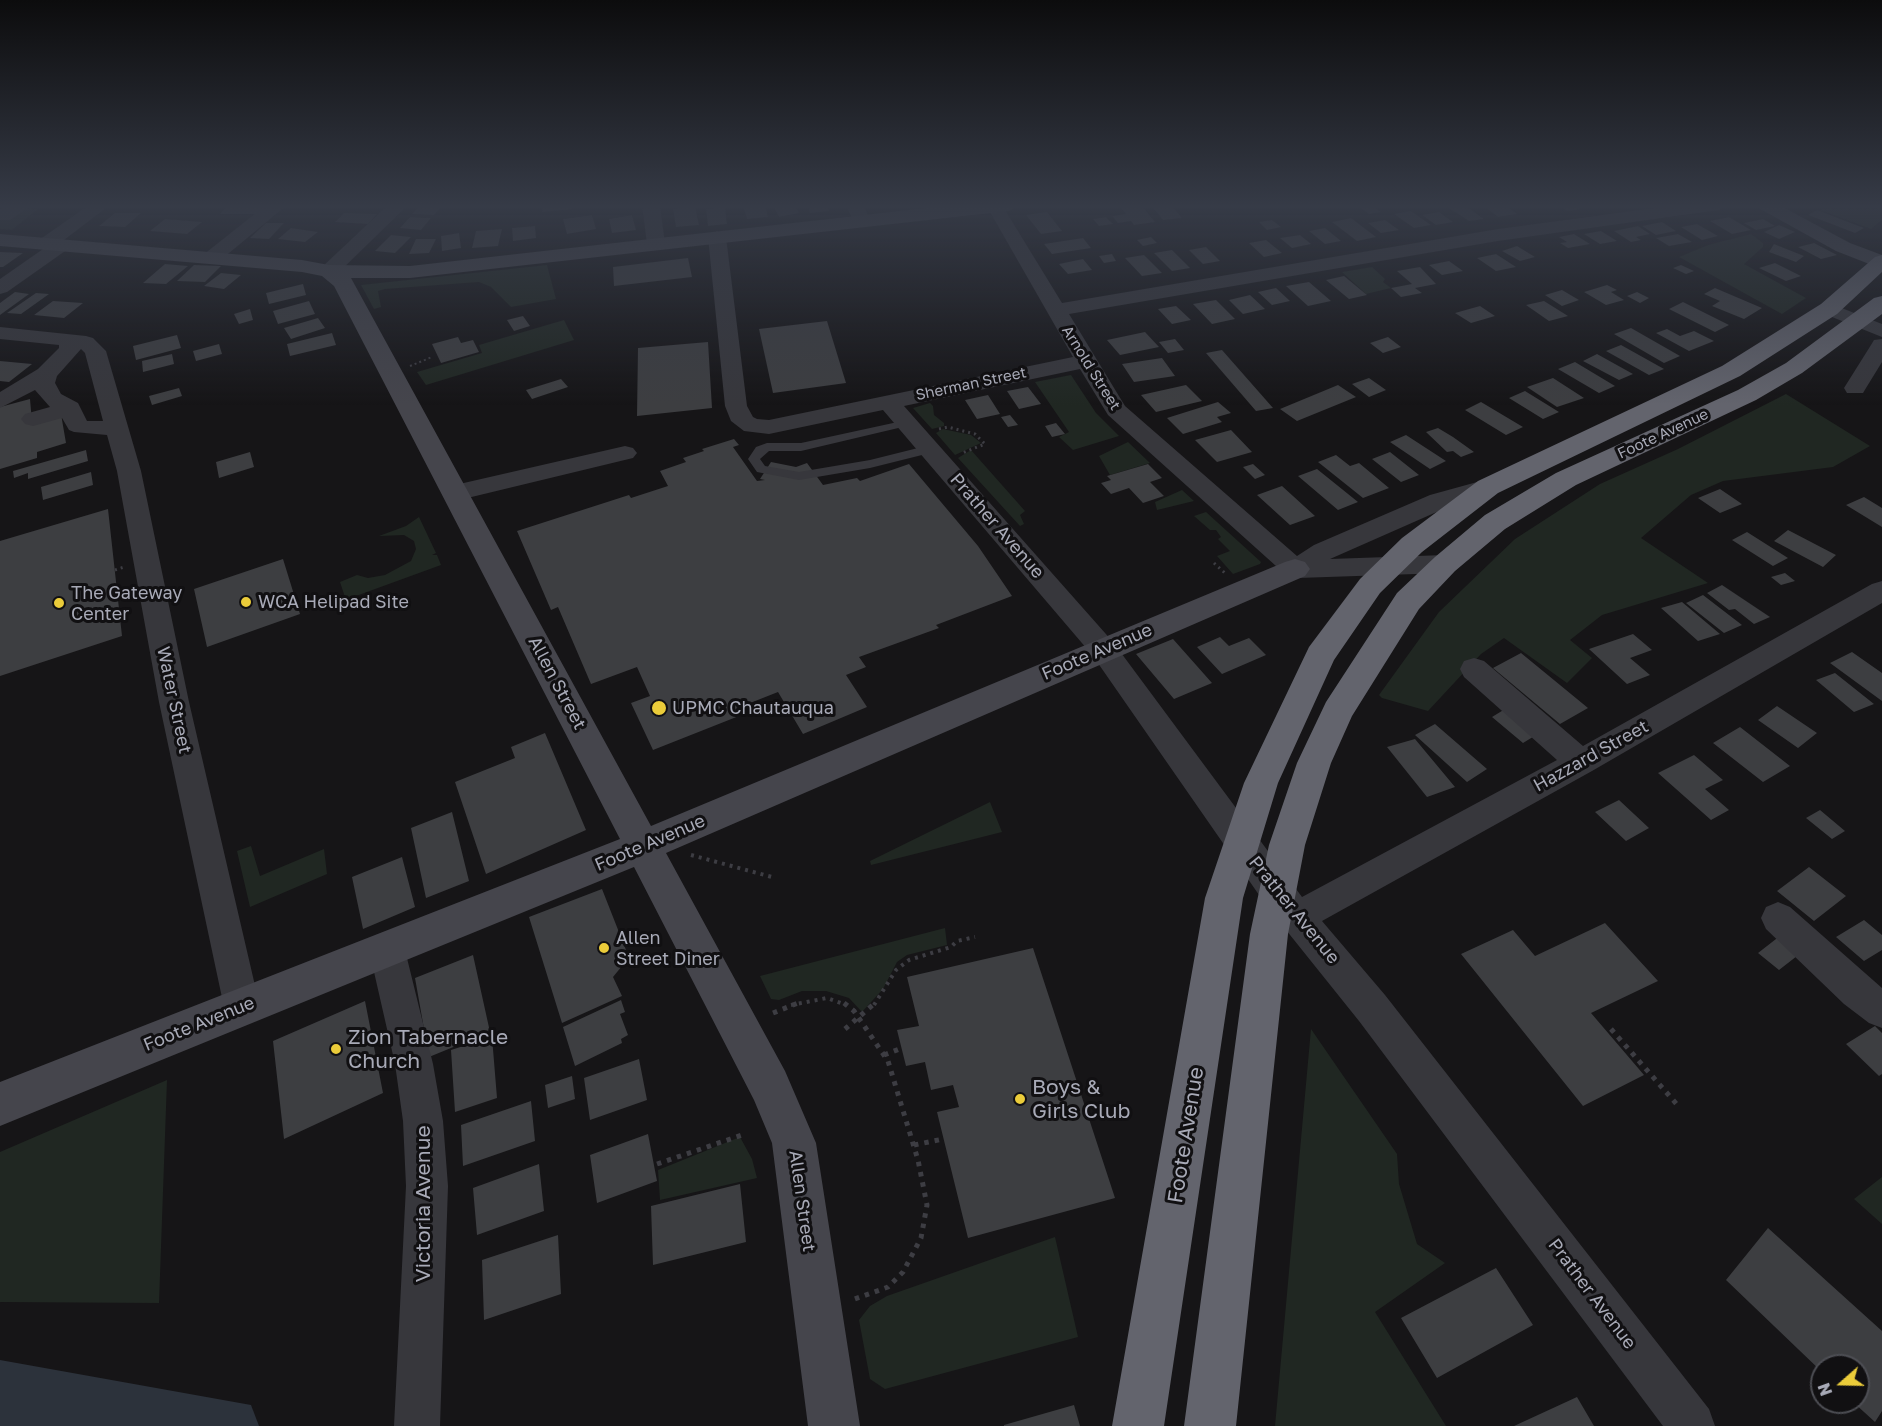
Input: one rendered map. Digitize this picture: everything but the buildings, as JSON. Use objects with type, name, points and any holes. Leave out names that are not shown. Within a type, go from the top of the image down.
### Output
[{"type":"highway","name":"Foote Avenue","points":[[1138,1426],[1224,898],[1261,783],[1320,655],[1370,586],[1415,542],[1488,487],[1731,371],[1829,309],[1871,272]]},
{"type":"highway","name":"Foote Avenue","points":[[1209,1426],[1269,934],[1288,906],[1287,845],[1314,763],[1338,711],[1408,601],[1444,564],[1496,522],[1566,479],[1747,395],[1875,318]]},
{"type":"street","points":[[0,288],[20,272]]},
{"type":"street","name":"Allen Street","points":[[330,272],[345,285],[767,1080],[794,1143],[834,1426]]},
{"type":"street","points":[[373,272],[414,272]]},
{"type":"street","name":"Sherman Street","points":[[720,272],[736,406],[743,421],[752,426],[769,427],[1085,361]]},
{"type":"street","name":"Arnold Street","points":[[1035,272],[1085,361],[1116,410],[1294,569]]},
{"type":"street","points":[[1056,310],[1283,272]]},
{"type":"street","points":[[1829,309],[1875,318]]},
{"type":"street","name":"Water Street","points":[[0,333],[86,342],[94,351],[129,471],[174,702],[242,1007]]},
{"type":"street","points":[[0,401],[46,374],[70,349],[68,340]]},
{"type":"street","points":[[1855,388],[1882,345]]},
{"type":"street","points":[[46,374],[44,383],[47,392],[53,399],[70,408],[77,425],[99,429],[116,426]]},
{"type":"street","name":"Prather Avenue","points":[[888,401],[907,423],[939,446],[1103,649],[1242,847],[1386,1027],[1692,1426]]},
{"type":"street","points":[[33,419],[70,408]]},
{"type":"street","points":[[455,493],[625,453]]},
{"type":"street","name":"Foote Avenue","points":[[0,1104],[644,846],[1294,569],[1323,551],[1439,501],[1488,487]]},
{"type":"street","name":"Foote Avenue","points":[[1294,569],[1319,570],[1393,564],[1444,564]]},
{"type":"street","name":"Hazzard Street","points":[[1288,906],[1581,762],[1882,591]]},
{"type":"street","points":[[1474,669],[1581,762]]},
{"type":"street","points":[[1778,918],[1857,992],[1882,1010]]},
{"type":"street","name":"Victoria Avenue","points":[[387,950],[414,1064],[423,1121],[427,1186],[417,1426]]},
{"type":"lane","points":[[907,423],[801,447],[767,447],[760,450],[754,459],[761,469],[799,476],[870,464],[939,446]]},
{"type":"path","points":[[404,368],[432,357]]},
{"type":"path","points":[[948,427],[975,434],[985,444],[939,446],[948,427]]},
{"type":"path","points":[[1214,562],[1230,578]]},
{"type":"path","points":[[685,854],[772,877]]},
{"type":"path","points":[[845,1029],[861,1018],[879,1000],[896,970],[909,960],[951,947],[957,941],[975,937]]},
{"type":"path","points":[[773,1012],[792,1004],[827,998],[844,1003],[861,1018],[888,1061],[914,1145],[927,1205],[921,1238],[903,1272],[888,1287],[848,1301]]},
{"type":"path","points":[[1611,1029],[1680,1108]]},
{"type":"path","points":[[884,1055],[902,1048]]},
{"type":"path","points":[[657,1164],[745,1134]]},
{"type":"path","points":[[914,1145],[943,1139]]},
{"type":"shaded area","points":[[486,272],[549,272],[556,299],[511,307],[491,287],[479,282],[385,289],[378,291],[381,307],[374,309],[361,285]]},
{"type":"shaded area","points":[[1342,272],[1377,272],[1385,279],[1383,282],[1391,288],[1366,294]]},
{"type":"shaded area","points":[[1705,272],[1758,272],[1806,298],[1782,314]]},
{"type":"shaded area","points":[[564,320],[574,340],[426,385],[417,372],[482,353],[479,345]]},
{"type":"shaded area","points":[[1071,375],[1096,413],[1119,436],[1073,450],[1059,437],[1069,432],[1035,382]]},
{"type":"shaded area","points":[[1786,394],[1870,446],[1833,467],[1723,481],[1691,495],[1641,538],[1708,583],[1602,615],[1570,640],[1592,658],[1567,683],[1504,638],[1481,654],[1428,711],[1382,698],[1379,695],[1439,612],[1515,539],[1600,484],[1678,449]]},
{"type":"shaded area","points":[[930,403],[933,406],[934,415],[944,423],[944,426],[932,429],[913,408]]},
{"type":"shaded area","points":[[943,429],[971,435],[981,443],[955,455],[936,433]]},
{"type":"shaded area","points":[[1128,442],[1150,463],[1110,475],[1099,456]]},
{"type":"shaded area","points":[[971,450],[1025,511],[1020,515],[1024,524],[1020,526],[958,458]]},
{"type":"shaded area","points":[[1182,490],[1194,501],[1157,510],[1155,502]]},
{"type":"shaded area","points":[[1206,512],[1261,562],[1260,564],[1233,574],[1217,556],[1230,551],[1218,539],[1221,537],[1216,530],[1210,530],[1194,516]]},
{"type":"shaded area","points":[[419,517],[436,553],[432,555],[437,555],[441,565],[323,608],[345,597],[340,582],[357,575],[368,578],[385,575],[411,561],[416,549],[414,541],[404,535],[379,536],[406,526]]},
{"type":"shaded area","points":[[990,802],[1002,832],[871,865],[870,861]]},
{"type":"shaded area","points":[[251,846],[260,876],[324,849],[327,874],[250,907],[237,851]]},
{"type":"shaded area","points":[[945,928],[947,945],[907,955],[897,962],[883,989],[862,1012],[849,998],[826,991],[802,991],[779,1000],[771,999],[760,976]]},
{"type":"shaded area","points":[[1311,1029],[1397,1154],[1399,1184],[1417,1244],[1445,1263],[1375,1312],[1446,1426],[1275,1426]]},
{"type":"shaded area","points":[[167,1080],[159,1303],[0,1302],[0,1152]]},
{"type":"shaded area","points":[[740,1137],[752,1159],[757,1178],[660,1200],[658,1170]]},
{"type":"shaded area","points":[[1882,1177],[1882,1224],[1854,1199]]},
{"type":"shaded area","points":[[1055,1237],[1078,1337],[885,1389],[870,1379],[859,1320],[870,1306],[887,1296]]},
{"type":"shaded area","points":[[0,1360],[251,1405],[259,1426],[0,1426]]},
{"type":"place","name":"WCA Helipad Site","points":[[246,602]]},
{"type":"place","name":"The Gateway Center","points":[[59,603]]},
{"type":"place","name":"UPMC Chautauqua","points":[[659,708]]},
{"type":"place","name":"Allen Street Diner","points":[[604,948]]},
{"type":"place","name":"Zion Tabernacle Church","points":[[336,1049]]},
{"type":"place","name":"Boys & Girls Club","points":[[1020,1099]]}]
